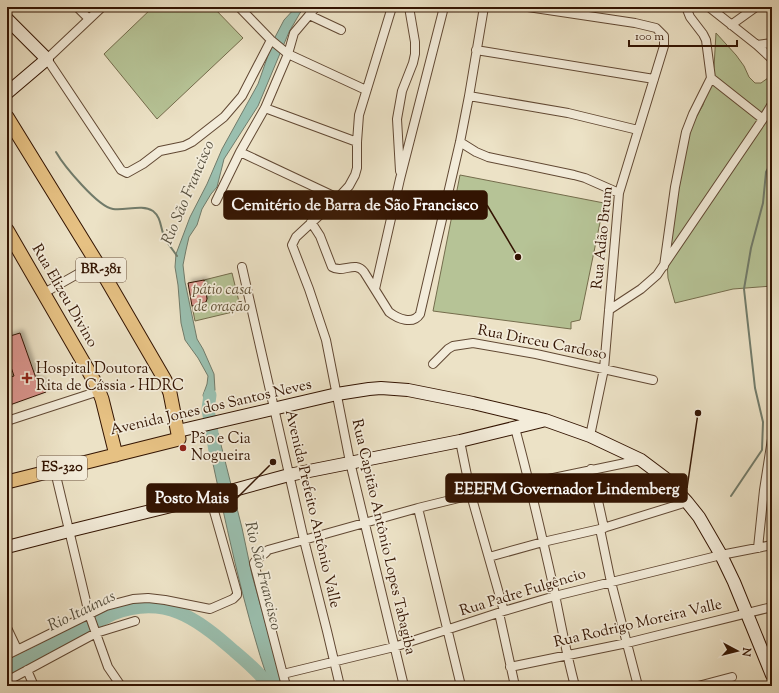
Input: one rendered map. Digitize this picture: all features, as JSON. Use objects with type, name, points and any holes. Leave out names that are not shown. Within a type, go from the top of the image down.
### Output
[{"type":"main road","points":[[7,19],[47,59],[7,93]]},
{"type":"main road","name":"BR-381","points":[[7,117],[166,380],[178,435]]},
{"type":"main road","name":"Rua Elizeu Divino","points":[[7,230],[99,391],[115,451]]},
{"type":"main road","name":"Avenida Jones dos Santos Neves","points":[[7,482],[54,466],[201,429],[338,398],[424,394],[473,403],[546,420],[590,436],[640,460],[665,478],[687,502],[699,517],[721,555],[772,674]]},
{"type":"main road","points":[[7,547],[213,496],[288,475],[460,441],[546,420]]},
{"type":"main road","name":"Avenida Jones dos Santos Neves","points":[[7,473],[54,466]]},
{"type":"street","points":[[77,7],[88,20]]},
{"type":"street","points":[[102,7],[47,59],[121,170],[130,173],[160,151],[188,145],[224,117],[242,96],[272,40]]},
{"type":"street","points":[[239,7],[286,53],[366,90]]},
{"type":"street","points":[[216,201],[240,152],[265,108],[294,33],[316,7]]},
{"type":"street","name":"Rua Capitão Antônio Lopes Tabagiba","points":[[392,7],[359,115],[357,168],[355,175],[349,186],[338,198],[294,239],[292,248],[309,289],[326,340],[350,462],[404,686]]},
{"type":"street","points":[[400,179],[397,119],[402,91],[413,63],[415,48],[409,7]]},
{"type":"street","points":[[375,289],[400,179],[444,7]]},
{"type":"street","points":[[311,222],[320,236],[332,268],[338,270],[353,266],[360,268],[386,308],[392,314],[408,320],[415,319],[420,314],[460,142],[484,7]]},
{"type":"street","name":"Rua Adão Brum","points":[[528,7],[635,23],[656,28],[664,36],[665,40],[619,193],[604,369],[590,436]]},
{"type":"street","points":[[664,266],[675,187],[686,132],[693,114],[711,78],[706,40],[690,17],[686,7]]},
{"type":"street","points":[[709,7],[757,45],[772,59]]},
{"type":"street","points":[[731,25],[756,7]]},
{"type":"street","points":[[309,15],[341,30]]},
{"type":"street","points":[[757,45],[772,43]]},
{"type":"street","points":[[476,50],[654,79]]},
{"type":"street","points":[[711,78],[763,119]]},
{"type":"street","points":[[469,96],[591,118],[638,130]]},
{"type":"street","points":[[609,310],[650,282],[664,266],[772,104]]},
{"type":"street","points":[[265,108],[357,142]]},
{"type":"street","points":[[460,142],[476,152],[488,157],[585,178],[619,193]]},
{"type":"street","points":[[240,152],[338,198]]},
{"type":"street","points":[[44,293],[97,264]]},
{"type":"street","name":"Avenida Prefeito Antônio Valle","points":[[242,267],[288,475],[340,686]]},
{"type":"street","name":"Rua Dirceu Cardoso","points":[[433,364],[452,346],[473,343],[536,354],[653,380]]},
{"type":"street","points":[[7,421],[99,391]]},
{"type":"street","points":[[515,428],[530,484],[555,596],[566,655],[575,686]]},
{"type":"street","points":[[758,548],[768,491],[772,439]]},
{"type":"street","points":[[460,441],[471,495],[489,557],[515,686]]},
{"type":"street","points":[[286,686],[254,562],[264,556],[270,549],[471,495],[640,460]]},
{"type":"street","points":[[54,466],[90,615],[108,667],[120,686]]},
{"type":"street","points":[[591,469],[612,582],[638,686]]},
{"type":"street","points":[[7,655],[106,606],[141,598],[165,600],[204,608],[212,608],[236,597],[237,592],[213,496]]},
{"type":"street","points":[[489,557],[543,542],[602,529],[687,502]]},
{"type":"street","points":[[418,508],[461,686]]},
{"type":"street","name":"Rua Padre Fulgêncio","points":[[283,674],[394,647],[555,596],[721,555],[772,545]]},
{"type":"street","name":"Rua Rodrigo Moreira Valle","points":[[510,667],[627,643],[746,612],[772,607]]},
{"type":"street","points":[[7,681],[95,631],[135,621]]},
{"type":"street","points":[[7,628],[17,649]]},
{"type":"street","points":[[27,670],[34,686]]},
{"type":"street","points":[[698,686],[732,677]]},
{"type":"green space","points":[[153,7],[213,7],[243,38],[157,119],[104,54]]},
{"type":"green space","points":[[716,33],[736,55],[744,66],[749,77],[755,83],[761,83],[772,75],[772,286],[733,289],[675,303],[668,278],[667,262],[682,157],[693,123],[703,105],[714,67]]},
{"type":"green space","points":[[460,175],[604,203],[580,320],[571,322],[571,329],[433,311]]},
{"type":"green space","name":"pátio casa de oração","points":[[232,273],[241,310],[195,321],[192,306],[207,299],[204,280]]},
{"type":"shaded area","points":[[296,7],[306,7],[300,13],[289,32],[258,106],[224,159],[217,187],[202,209],[197,225],[189,237],[186,250],[183,265],[185,282],[197,339],[214,374],[215,390],[211,398],[214,410],[207,411],[203,395],[208,376],[198,358],[185,340],[181,323],[175,267],[176,254],[190,217],[207,184],[222,149],[258,84],[273,41],[284,20]]},
{"type":"shaded area","points":[[218,433],[242,528],[252,575],[283,686],[270,686],[243,593],[227,530],[207,436]]},
{"type":"building","points":[[204,280],[207,299],[206,302],[192,306],[188,283]]},
{"type":"building","points":[[20,333],[37,381],[41,380],[46,392],[7,406],[7,378],[14,376],[10,364],[7,365],[7,337]]},
{"type":"waterway","points":[[56,152],[66,167],[90,194],[107,207],[113,209],[144,208],[153,211],[158,217],[163,235],[177,256]]},
{"type":"waterway","points":[[731,496],[762,450],[763,422],[755,388],[744,289],[751,248],[763,203],[766,172],[772,161]]},
{"type":"waterway","name":"Rio São Francisco","points":[[210,395],[208,409],[215,451]]},
{"type":"waterway","name":"Rio Itaúnas","points":[[7,668],[113,614],[131,608],[164,608],[179,613],[207,628],[248,663],[269,686]]},
{"type":"place","name":"Cemitério de Barra de São Francisco","points":[[518,257]]},
{"type":"place","name":"Hospital Doutora Rita de Cássia - HDRC","points":[[27,378]]},
{"type":"place","name":"EEEFM Governador Lindemberg","points":[[698,413]]},
{"type":"place","name":"Pão e Cia Nogueira","points":[[183,448]]},
{"type":"place","name":"Posto Mais","points":[[273,462]]}]
